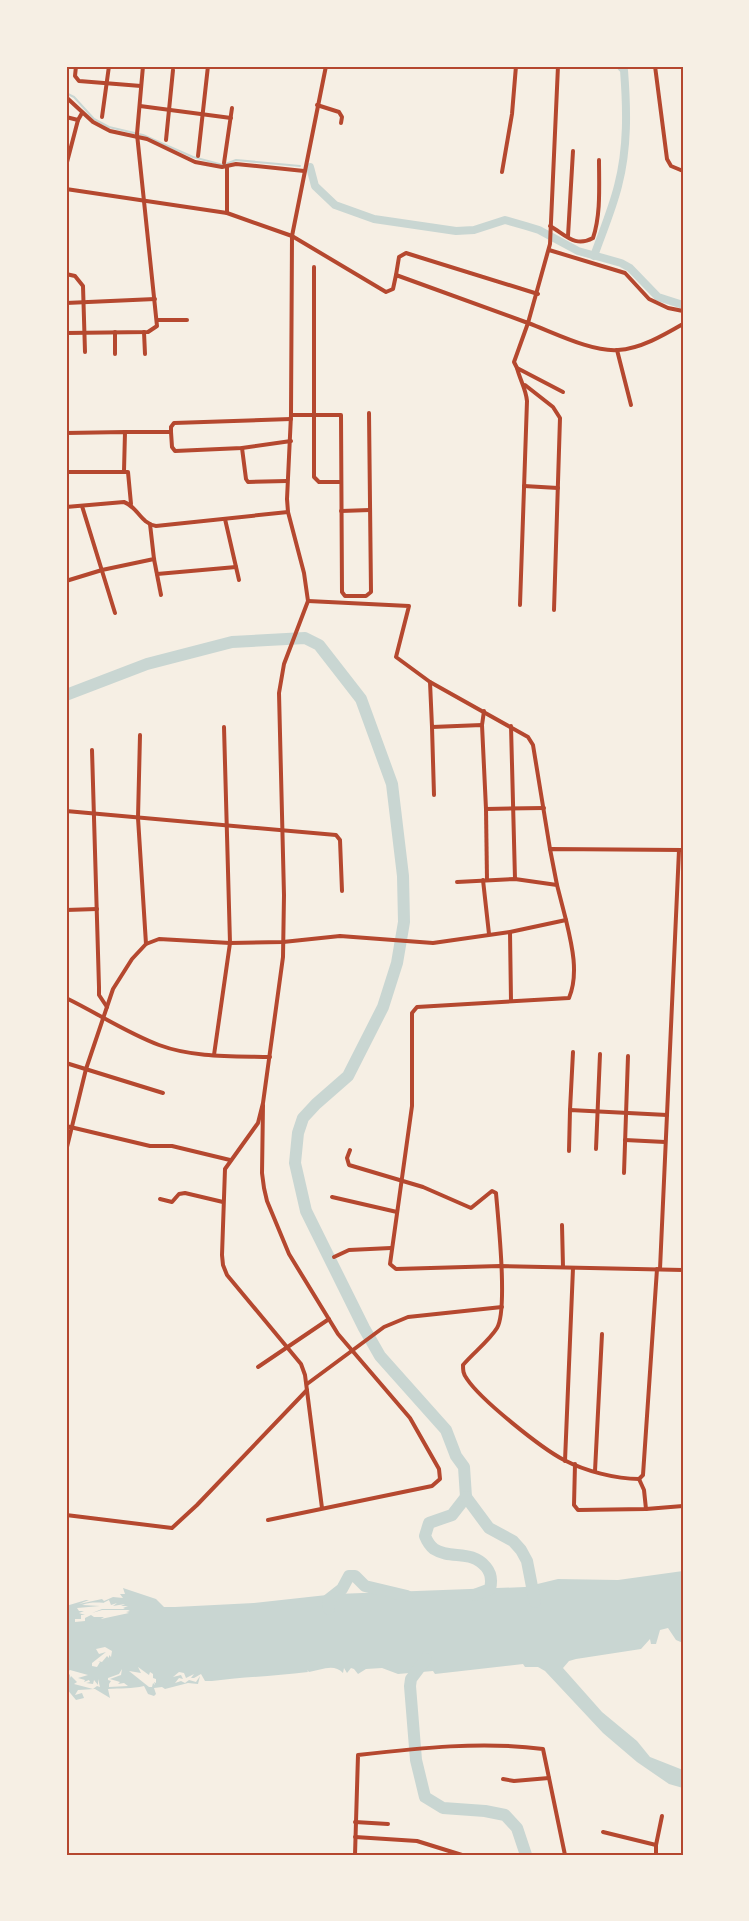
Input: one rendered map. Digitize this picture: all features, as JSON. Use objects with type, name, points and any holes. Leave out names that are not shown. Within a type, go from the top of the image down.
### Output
[{"type":"street","points":[[76,66],[75,76],[79,81],[141,86]]},
{"type":"street","points":[[102,117],[109,66]]},
{"type":"street","points":[[66,333],[144,332],[154,330],[157,326],[137,133],[143,66]]},
{"type":"street","points":[[198,156],[208,66]]},
{"type":"street","points":[[322,1508],[307,1384],[301,1364],[289,1347],[227,1275],[222,1255],[225,1169],[258,1123],[263,1103],[282,974],[282,831],[279,693],[284,664],[308,601],[304,573],[288,512],[287,481],[291,441],[292,236],[326,66]]},
{"type":"street","points":[[502,172],[512,114],[516,66]]},
{"type":"street","points":[[520,605],[527,401],[525,385],[514,362],[514,357],[538,294],[550,244],[558,66]]},
{"type":"street","points":[[655,66],[667,158],[671,166],[683,171]]},
{"type":"street","points":[[166,140],[172,70]]},
{"type":"street","points":[[66,97],[82,113],[110,131],[137,133],[195,162],[304,171]]},
{"type":"street","points":[[317,105],[340,112],[342,117],[341,123]]},
{"type":"street","points":[[140,106],[231,118]]},
{"type":"street","points":[[226,213],[226,165],[232,108]]},
{"type":"street","points":[[66,166],[78,120],[82,113]]},
{"type":"street","points":[[66,117],[78,120]]},
{"type":"street","points":[[568,236],[573,151]]},
{"type":"street","points":[[550,226],[575,241],[584,243],[593,238],[597,228],[599,204],[599,160]]},
{"type":"street","points":[[66,189],[226,213],[292,236],[386,292],[393,289],[399,257],[406,253],[538,294]]},
{"type":"street","points":[[549,250],[625,273],[650,299],[668,308],[683,311]]},
{"type":"street","points":[[314,267],[316,481],[341,482]]},
{"type":"street","points":[[66,274],[75,276],[80,280],[85,352]]},
{"type":"street","points":[[396,275],[587,345],[617,350],[643,343],[683,324]]},
{"type":"street","points":[[66,303],[155,300]]},
{"type":"street","points":[[157,320],[187,320]]},
{"type":"street","points":[[115,332],[115,354]]},
{"type":"street","points":[[144,332],[145,354]]},
{"type":"street","points":[[617,350],[631,405]]},
{"type":"street","points":[[517,368],[563,392]]},
{"type":"street","points":[[525,385],[553,407],[560,418],[554,610]]},
{"type":"street","points":[[291,441],[242,448],[175,451],[172,447],[171,427],[174,424],[341,415],[342,592],[345,596],[366,596],[371,592],[369,413]]},
{"type":"street","points":[[124,471],[125,432]]},
{"type":"street","points":[[66,433],[171,432]]},
{"type":"street","points":[[242,448],[248,482],[287,481]]},
{"type":"street","points":[[66,472],[124,471],[130,475],[131,504],[143,520],[150,524],[288,512]]},
{"type":"street","points":[[524,486],[558,488]]},
{"type":"street","points":[[66,507],[115,501],[131,504]]},
{"type":"street","points":[[82,506],[115,613]]},
{"type":"street","points":[[341,511],[370,510]]},
{"type":"street","points":[[224,519],[239,580]]},
{"type":"street","points":[[150,524],[154,559],[162,595]]},
{"type":"street","points":[[66,582],[102,570],[154,559]]},
{"type":"street","points":[[157,574],[236,567]]},
{"type":"street","points":[[308,601],[409,606],[396,657],[430,682],[528,737],[533,745],[557,885],[573,950],[573,982],[569,998],[434,1006],[413,1010],[412,1106],[390,1264],[396,1269],[500,1266],[683,1270]]},
{"type":"street","points":[[430,682],[434,795]]},
{"type":"street","points":[[484,711],[482,725],[486,809],[485,880],[489,934]]},
{"type":"street","points":[[432,727],[482,725]]},
{"type":"street","points":[[511,726],[515,879]]},
{"type":"street","points":[[214,1055],[230,943],[224,727]]},
{"type":"street","points":[[140,735],[138,818],[146,944]]},
{"type":"street","points":[[92,750],[100,995],[106,1007]]},
{"type":"street","points":[[486,809],[544,808]]},
{"type":"street","points":[[66,811],[93,815],[340,836],[342,891]]},
{"type":"street","points":[[550,849],[681,850],[658,1269],[643,1475],[639,1479]]},
{"type":"street","points":[[457,882],[515,879],[557,885]]},
{"type":"street","points":[[66,910],[97,909]]},
{"type":"street","points":[[66,1151],[86,1069],[106,1007],[113,989],[122,974],[132,959],[146,944],[159,939],[230,943],[283,942],[340,936],[433,943],[510,932],[566,920]]},
{"type":"street","points":[[510,932],[511,1001]]},
{"type":"street","points":[[66,998],[160,1045],[183,1052],[270,1057]]},
{"type":"street","points":[[568,1151],[573,1052]]},
{"type":"street","points":[[596,1149],[600,1054]]},
{"type":"street","points":[[624,1173],[628,1056]]},
{"type":"street","points":[[66,1063],[163,1093]]},
{"type":"street","points":[[263,1103],[262,1173],[266,1201],[289,1254],[329,1319],[352,1352],[410,1418],[439,1469],[440,1479],[432,1486],[268,1520]]},
{"type":"street","points":[[570,1110],[667,1115]]},
{"type":"street","points":[[66,1126],[150,1146],[172,1146],[230,1160]]},
{"type":"street","points":[[625,1140],[665,1142]]},
{"type":"street","points":[[350,1150],[347,1158],[349,1165],[443,1194],[471,1208],[495,1192],[502,1307],[498,1327],[463,1365],[466,1379],[514,1424],[565,1461],[595,1471],[639,1479]]},
{"type":"street","points":[[160,1199],[172,1202],[179,1194],[185,1193],[223,1202]]},
{"type":"street","points":[[332,1197],[397,1212]]},
{"type":"street","points":[[562,1225],[562,1267]]},
{"type":"street","points":[[334,1257],[349,1250],[391,1248]]},
{"type":"street","points":[[565,1461],[573,1268]]},
{"type":"street","points":[[307,1384],[384,1327],[408,1317],[502,1307]]},
{"type":"street","points":[[258,1367],[329,1319]]},
{"type":"street","points":[[595,1471],[602,1334]]},
{"type":"street","points":[[66,1515],[172,1528],[307,1390]]},
{"type":"street","points":[[575,1464],[574,1505],[578,1510],[646,1509],[683,1506]]},
{"type":"street","points":[[639,1479],[644,1490],[646,1509]]},
{"type":"street","points":[[355,1855],[358,1755],[435,1747],[512,1746],[543,1749],[565,1855]]},
{"type":"street","points":[[503,1779],[514,1781],[550,1778]]},
{"type":"street","points":[[656,1855],[656,1845],[662,1816]]},
{"type":"street","points":[[355,1822],[388,1824]]},
{"type":"street","points":[[603,1832],[656,1845]]},
{"type":"street","points":[[355,1837],[417,1841],[462,1855]]},
{"type":"shaded area","points":[[683,1571],[683,1643],[676,1640],[668,1628],[660,1630],[656,1644],[651,1644],[650,1639],[641,1649],[576,1659],[569,1661],[563,1668],[602,1712],[637,1741],[650,1757],[683,1770],[683,1788],[669,1784],[637,1762],[603,1733],[545,1671],[538,1667],[525,1667],[523,1664],[435,1674],[433,1671],[398,1674],[382,1668],[366,1669],[358,1674],[351,1668],[347,1673],[344,1668],[343,1673],[336,1668],[331,1668],[309,1672],[307,1670],[308,1672],[212,1681],[205,1681],[201,1674],[194,1678],[191,1678],[194,1674],[186,1678],[184,1673],[179,1672],[173,1677],[181,1675],[183,1679],[179,1678],[175,1683],[181,1681],[185,1683],[189,1680],[196,1682],[200,1676],[198,1684],[188,1683],[165,1689],[162,1687],[154,1688],[156,1694],[154,1696],[148,1694],[144,1686],[108,1689],[110,1698],[95,1689],[78,1690],[75,1695],[82,1693],[84,1698],[76,1700],[66,1688],[66,1606],[86,1600],[89,1600],[79,1604],[102,1599],[104,1601],[113,1597],[123,1598],[120,1594],[125,1594],[123,1588],[156,1599],[164,1607],[175,1607],[254,1603],[336,1594],[525,1587],[558,1579],[618,1580]],"holes":[[[109,1600],[111,1605],[117,1603],[113,1606],[125,1604],[121,1606],[128,1606],[123,1608],[125,1609],[102,1609],[92,1613],[102,1610],[130,1611],[126,1612],[129,1613],[101,1619],[104,1617],[94,1617],[91,1615],[85,1618],[85,1621],[75,1622],[75,1619],[81,1619],[81,1615],[85,1615],[79,1613],[84,1611],[79,1611],[77,1608],[100,1606],[82,1605],[103,1603]],[[105,1647],[112,1651],[111,1657],[109,1655],[109,1658],[107,1656],[102,1662],[98,1661],[100,1662],[97,1667],[92,1666],[92,1663],[106,1652],[99,1654],[96,1649]],[[138,1667],[149,1675],[150,1672],[153,1674],[153,1678],[156,1679],[155,1685],[153,1683],[152,1687],[149,1687],[129,1671],[141,1673]],[[122,1669],[121,1675],[110,1679],[120,1682],[118,1684],[124,1683],[128,1686],[109,1687],[111,1681],[108,1678],[119,1674]],[[70,1670],[88,1675],[78,1678],[85,1680],[84,1682],[89,1680],[90,1682],[86,1683],[93,1684],[94,1680],[98,1685],[98,1679],[100,1687],[97,1686],[93,1689],[74,1684],[77,1682],[71,1676],[70,1678],[67,1672]]]},
{"type":"waterway","points":[[594,256],[616,195],[624,157],[626,99],[624,70],[621,67]]},
{"type":"waterway","points":[[66,93],[74,97],[94,119],[109,127],[143,135],[193,157],[223,165],[236,160],[300,166]]},
{"type":"waterway","points":[[310,167],[315,186],[335,205],[374,219],[456,231],[474,230],[505,220],[526,226],[539,230],[578,251],[621,263],[630,268],[658,297],[683,305]]},
{"type":"waterway","points":[[66,695],[147,664],[232,642],[305,638],[319,645],[361,699],[392,784],[403,876],[404,922],[397,963],[383,1007],[348,1076],[303,1118],[298,1133],[295,1163],[306,1211],[364,1328],[380,1356],[446,1430],[456,1456],[464,1467],[466,1497]]},
{"type":"waterway","points":[[466,1497],[452,1515],[429,1523],[425,1536],[428,1543],[434,1549],[447,1554],[474,1558],[486,1567],[491,1577],[490,1589],[474,1595]]},
{"type":"waterway","points":[[466,1497],[489,1528],[513,1541],[521,1550],[527,1561],[535,1602]]},
{"type":"waterway","points":[[329,1609],[328,1600],[342,1589],[349,1576],[355,1576],[365,1586],[407,1596]]},
{"type":"waterway","points":[[426,1659],[411,1679],[410,1686],[416,1760],[425,1797],[443,1808],[485,1811],[505,1815],[517,1828],[526,1855]]}]
